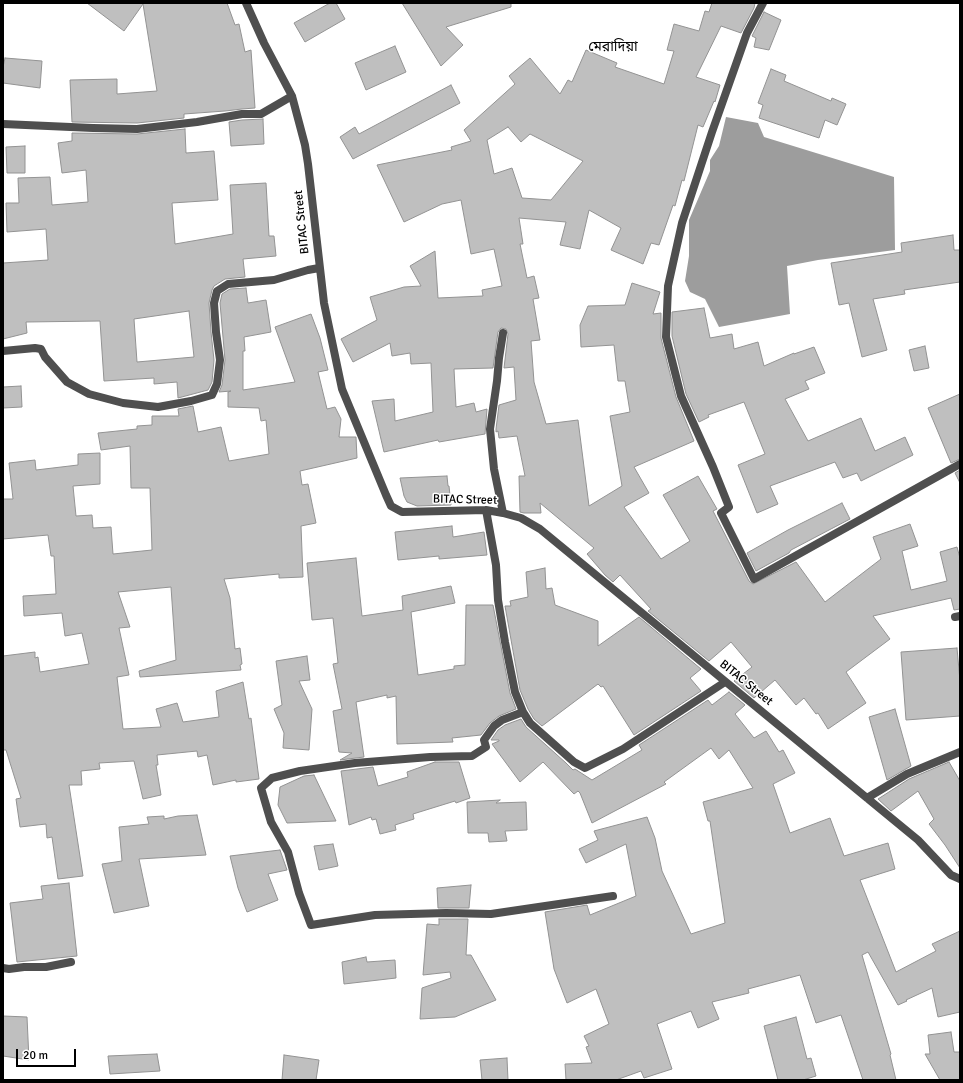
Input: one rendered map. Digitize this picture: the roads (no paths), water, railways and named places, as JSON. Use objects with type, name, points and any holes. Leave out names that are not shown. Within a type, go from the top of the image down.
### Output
[{"type":"street","name":"BITAC Street","points":[[246,3],[264,43],[292,96],[305,144],[324,303],[342,389],[391,506],[402,512],[486,510],[521,518],[540,529],[918,840],[951,875],[960,879]]},
{"type":"street","points":[[763,3],[747,33],[712,132],[682,224],[668,286],[666,337],[681,396],[713,467],[729,508],[722,513],[754,578],[960,464]]},
{"type":"street","points":[[3,124],[137,129],[197,122],[242,114],[261,114],[292,96]]},
{"type":"street","points":[[3,351],[35,348],[40,349],[66,382],[89,394],[123,403],[158,406],[191,402],[212,395],[217,384],[220,360],[214,302],[217,291],[228,284],[274,280],[319,268]]},
{"type":"street","points":[[503,333],[490,429],[494,469],[503,513]]},
{"type":"street","points":[[486,510],[496,565],[498,600],[515,692],[523,712],[530,723],[574,762],[584,768],[623,749],[725,682]]},
{"type":"street","points":[[523,712],[502,720],[494,726],[484,740],[486,746],[472,756],[430,757],[355,763],[308,770],[272,778],[261,788],[271,822],[288,852],[299,893],[311,925],[375,915],[446,913],[491,914],[613,896]]},
{"type":"street","points":[[867,798],[907,774],[960,752]]},
{"type":"street","points":[[3,968],[46,967],[71,962]]},
{"type":"district","name":"মেরাদিয়া","points":[[613,47]]}]
